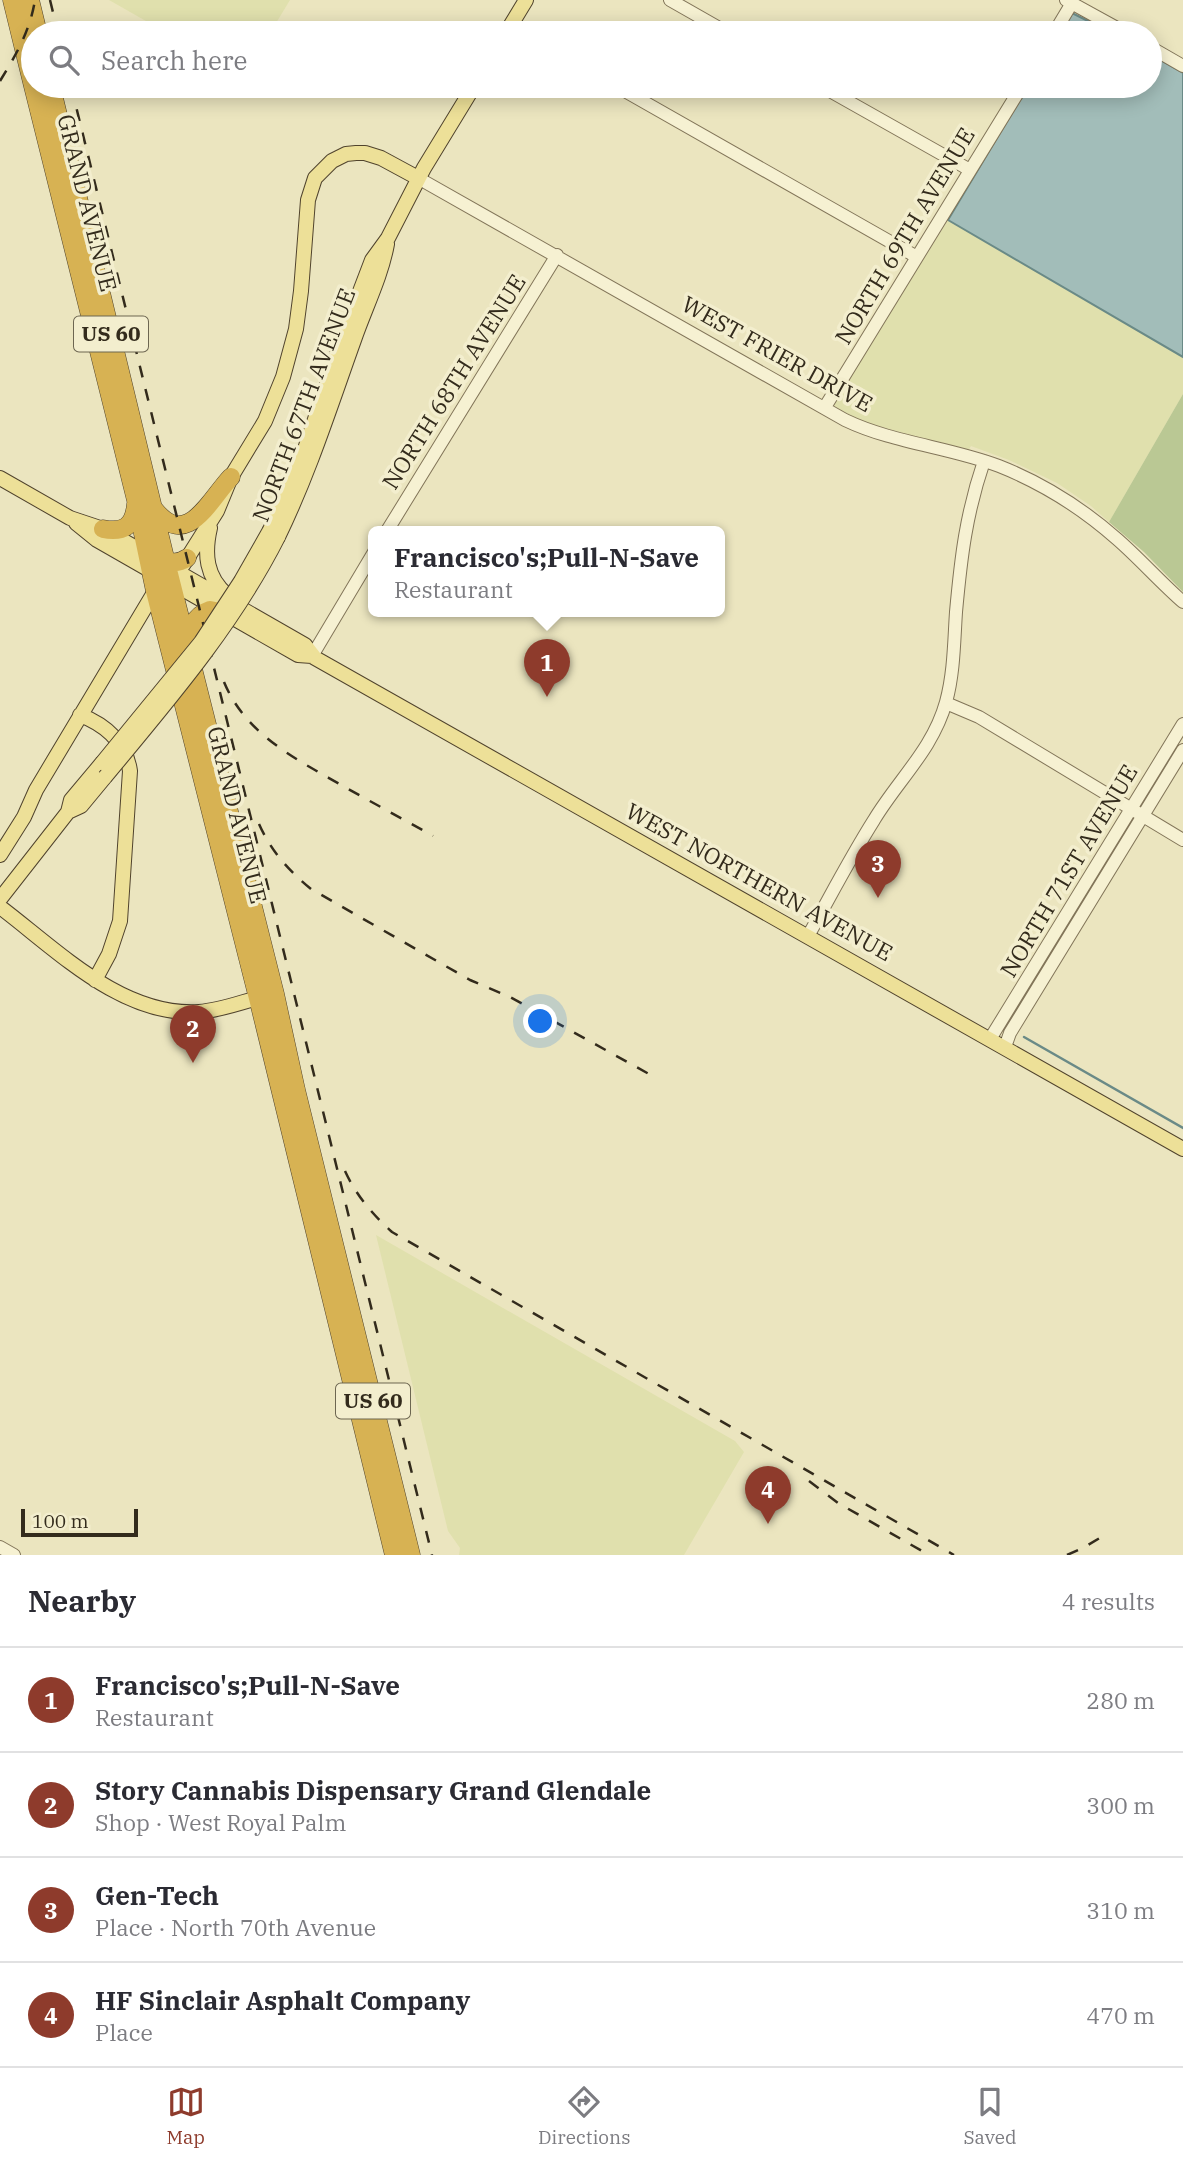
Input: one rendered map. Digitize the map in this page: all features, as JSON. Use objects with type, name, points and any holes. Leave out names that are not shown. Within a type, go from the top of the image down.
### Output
[{"type":"highway","name":"GRAND AVENUE","points":[[22,5],[31,21]]},
{"type":"highway","name":"GRAND AVENUE","points":[[36,98],[136,500],[164,563],[155,592],[266,996]]},
{"type":"highway","name":"GRAND AVENUE","points":[[54,98],[154,508],[164,563],[193,666],[394,1555]]},
{"type":"highway","points":[[154,508],[170,524],[179,526],[190,523],[200,515],[231,477]]},
{"type":"highway","points":[[103,529],[118,531],[128,525],[135,512],[136,500]]},
{"type":"highway","points":[[193,666],[190,636],[194,621],[205,611],[215,610],[225,614]]},
{"type":"highway","name":"GRAND AVENUE","points":[[318,1213],[411,1555]]},
{"type":"main road","points":[[517,21],[526,0]]},
{"type":"main road","name":"NORTH 67TH AVENUE","points":[[68,811],[80,806],[190,675],[219,635],[274,533],[372,260],[388,238],[418,178],[467,98]]},
{"type":"main road","name":"NORTH 67TH AVENUE","points":[[164,563],[214,516],[231,477],[272,406],[290,354],[301,291],[308,200],[315,178],[332,161],[346,155],[365,153],[382,158],[418,178]]},
{"type":"main road","name":"WEST NORTHERN AVENUE","points":[[0,478],[70,517],[103,529],[164,563],[225,614],[298,655],[312,656],[1183,1149]]},
{"type":"main road","points":[[214,516],[207,545],[209,572],[217,586],[247,611]]},
{"type":"main road","name":"WEST NORTHERN AVENUE","points":[[70,517],[97,540],[164,563],[178,580],[192,580],[247,611],[305,645],[312,656]]},
{"type":"main road","name":"NORTH 67TH AVENUE","points":[[0,898],[68,811],[71,800],[201,642],[274,533]]},
{"type":"main road","points":[[0,855],[80,715],[155,592]]},
{"type":"main road","points":[[80,715],[100,726],[119,742],[130,771],[120,921],[109,954],[95,980]]},
{"type":"main road","points":[[0,907],[95,980],[138,1002],[178,1012],[213,1010],[266,996]]},
{"type":"street","points":[[670,0],[707,21]]},
{"type":"street","points":[[1061,21],[1073,2],[1105,21]]},
{"type":"street","points":[[1162,54],[1183,66]]},
{"type":"street","points":[[637,98],[917,257]]},
{"type":"street","points":[[842,98],[970,170]]},
{"type":"street","name":"NORTH 69TH AVENUE","points":[[825,407],[1015,98]]},
{"type":"street","name":"WEST FRIER DRIVE","points":[[418,178],[845,420],[984,461],[1045,488],[1087,515],[1119,541],[1183,602]]},
{"type":"street","name":"NORTH 68TH AVENUE","points":[[390,526],[557,255]]},
{"type":"street","points":[[808,936],[874,820],[929,743],[946,703],[952,669],[966,523],[984,461]]},
{"type":"street","points":[[312,656],[368,562]]},
{"type":"street","points":[[946,703],[979,717],[1183,840]]},
{"type":"street","name":"NORTH 71ST AVENUE","points":[[1005,1047],[1010,1033],[1137,813],[1183,724]]},
{"type":"street","name":"NORTH 71ST AVENUE","points":[[990,1039],[1137,813],[1183,750]]},
{"type":"street","points":[[0,1547],[14,1555]]},
{"type":"green space","points":[[109,0],[290,0],[277,21],[146,21]]},
{"type":"green space","points":[[948,220],[1183,357],[1183,394],[1109,522],[1057,483],[1009,460],[971,446],[968,451],[863,422],[832,407]]},
{"type":"green space","points":[[1183,394],[1183,592],[1144,552],[1109,522]]},
{"type":"green space","points":[[376,1235],[735,1441],[744,1452],[684,1555],[459,1555],[460,1548],[448,1531]]},
{"type":"water","points":[[1072,13],[1088,21],[1067,21]]},
{"type":"water","points":[[1162,61],[1183,73],[1183,357],[948,220],[1021,98],[1162,98]]},
{"type":"waterway","points":[[1024,1037],[1183,1128]]},
{"type":"railway","points":[[30,21],[35,0]]},
{"type":"railway","points":[[50,0],[55,21]]},
{"type":"railway","points":[[0,81],[21,43]]},
{"type":"railway","points":[[74,98],[432,1555]]},
{"type":"railway","points":[[224,682],[245,717],[274,744],[433,836]]},
{"type":"railway","points":[[259,824],[281,860],[311,889],[470,980],[510,997],[649,1074]]},
{"type":"railway","points":[[345,1171],[365,1204],[392,1232],[954,1555]]},
{"type":"railway","points":[[809,1481],[838,1503],[929,1555]]},
{"type":"railway","points":[[1067,1555],[1108,1533]]},
{"type":"place","name":"Francisco's;Pull-N-Save","points":[[547,697]]},
{"type":"place","name":"Gen-Tech","points":[[878,898]]},
{"type":"place","name":"Story Cannabis Dispensary Grand Glendale","points":[[193,1063]]},
{"type":"place","name":"HF Sinclair Asphalt Company","points":[[768,1524]]}]
